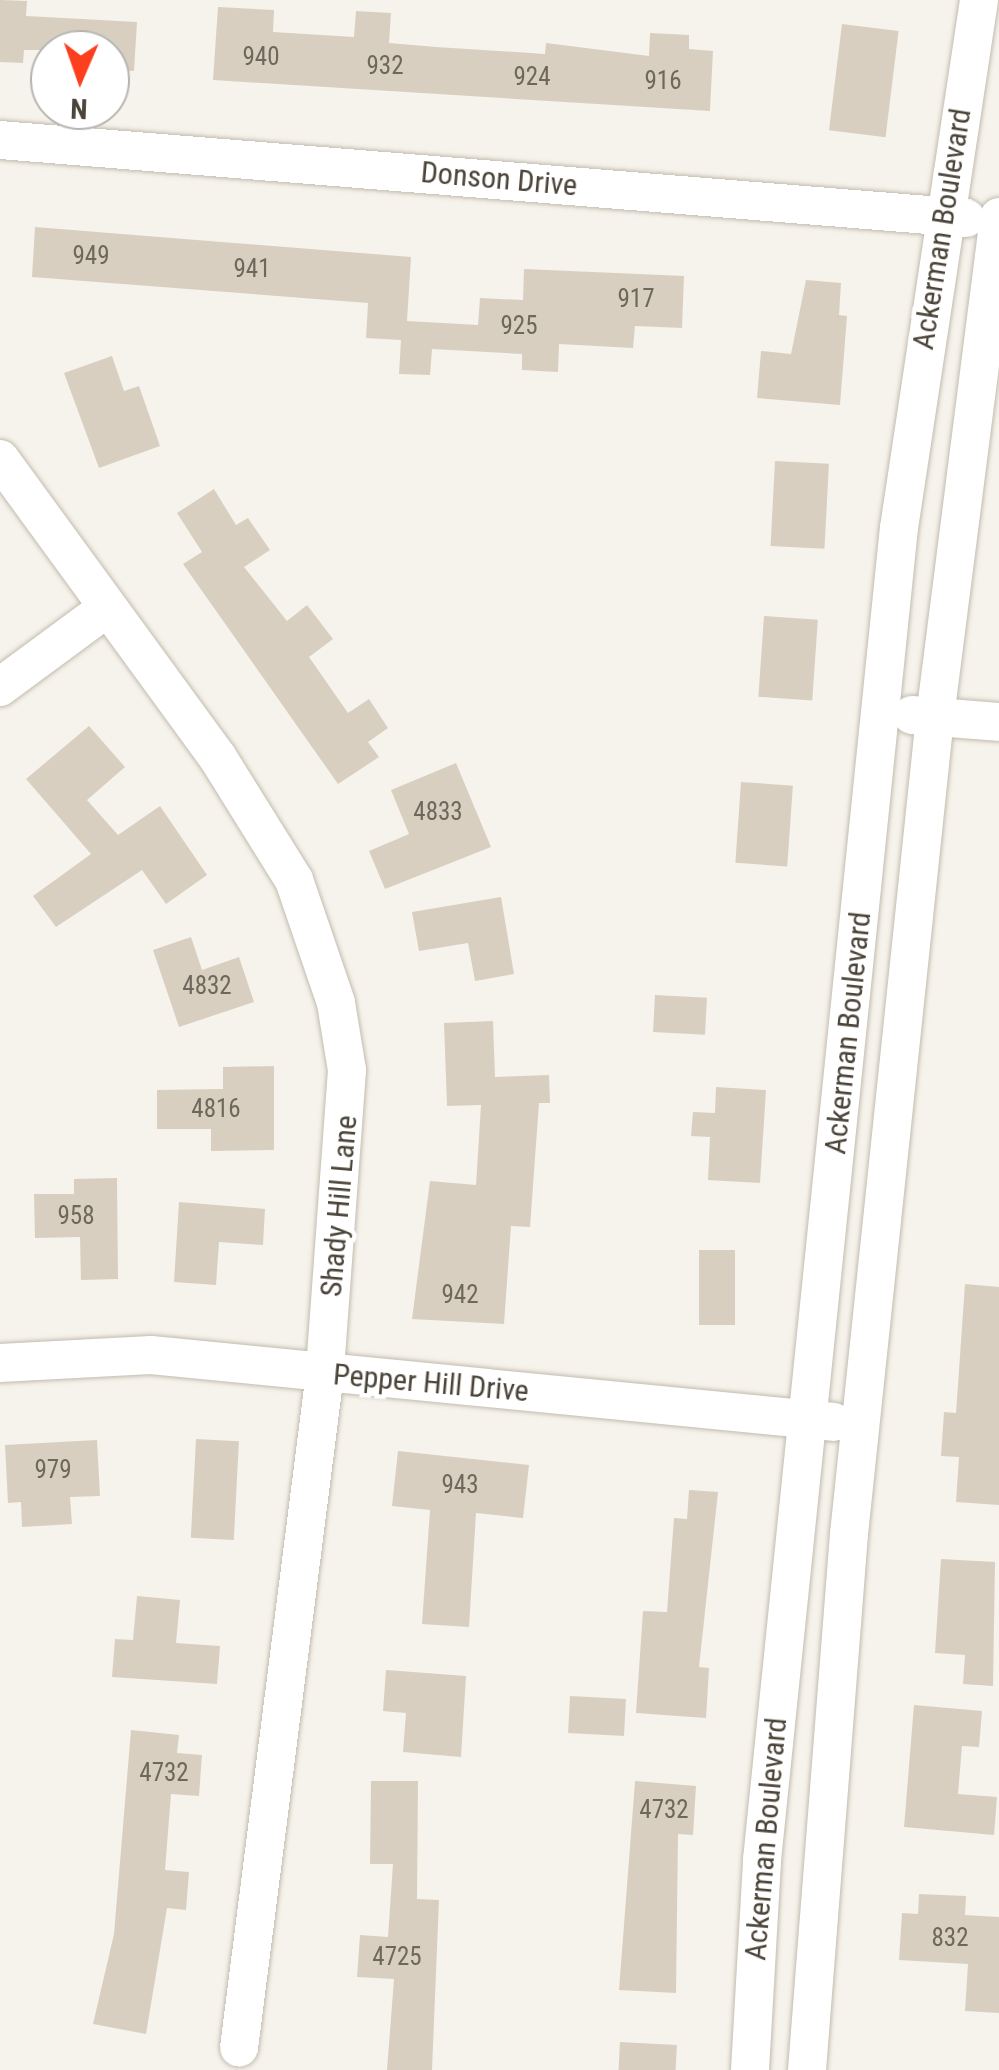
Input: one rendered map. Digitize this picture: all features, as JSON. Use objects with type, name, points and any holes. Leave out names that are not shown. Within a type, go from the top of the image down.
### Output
[{"type":"street","name":"Ackerman Boulevard","points":[[750,2070],[762,1860],[881,713],[944,215],[979,0]]},
{"type":"street","name":"Donson Drive","points":[[0,140],[999,219]]},
{"type":"street","name":"Ackerman Boulevard","points":[[806,2070],[862,1426],[936,717],[999,219]]},
{"type":"street","name":"Shady Hill Lane","points":[[0,459],[254,810],[294,880],[327,971],[347,1070],[348,1135],[324,1373],[239,2048]]},
{"type":"street","points":[[0,687],[107,608]]},
{"type":"street","points":[[881,713],[999,722]]},
{"type":"street","name":"Pepper Hill Drive","points":[[0,1363],[152,1355],[862,1426]]},
{"type":"building","points":[[0,0],[27,1],[26,16],[137,22],[134,71],[130,71],[130,30],[30,30],[30,50],[24,50],[23,63],[0,62]]},
{"type":"building","points":[[218,7],[274,10],[273,32],[354,37],[356,11],[391,13],[389,43],[545,54],[546,43],[649,56],[650,33],[689,35],[689,49],[713,51],[710,111],[213,80]]},
{"type":"building","points":[[842,24],[899,31],[886,137],[829,130]]},
{"type":"building","points":[[35,227],[411,257],[407,321],[478,325],[480,298],[523,300],[524,269],[684,276],[682,328],[635,326],[633,348],[559,344],[558,372],[522,370],[522,354],[432,349],[430,375],[399,374],[401,340],[366,338],[368,303],[32,277]]},
{"type":"building","points":[[806,280],[841,283],[839,315],[847,316],[840,405],[757,398],[761,351],[791,354]]},
{"type":"building","points":[[112,356],[124,391],[139,386],[160,446],[99,468],[64,373]]},
{"type":"building","points":[[775,461],[829,464],[824,549],[771,546]]},
{"type":"building","points":[[214,489],[236,525],[248,518],[270,550],[244,567],[287,621],[307,605],[333,639],[309,657],[348,713],[369,699],[388,728],[368,742],[379,757],[338,784],[183,564],[202,552],[177,513]]},
{"type":"building","points":[[764,616],[818,620],[812,701],[758,697]]},
{"type":"building","points":[[89,726],[125,767],[87,800],[118,835],[160,806],[207,875],[166,904],[142,870],[56,927],[33,896],[91,854],[26,779]]},
{"type":"building","points":[[456,763],[491,847],[385,889],[369,851],[409,834],[391,790]]},
{"type":"building","points":[[741,782],[793,786],[787,866],[735,863]]},
{"type":"building","points":[[501,897],[514,974],[475,981],[468,943],[419,951],[412,912]]},
{"type":"building","points":[[191,937],[202,970],[239,957],[254,1002],[179,1027],[153,950]]},
{"type":"building","points":[[655,995],[707,998],[705,1035],[653,1032]]},
{"type":"building","points":[[493,1021],[495,1077],[549,1075],[550,1103],[539,1103],[530,1227],[511,1226],[504,1324],[412,1319],[430,1181],[476,1185],[481,1105],[447,1106],[444,1023]]},
{"type":"building","points":[[274,1066],[274,1150],[211,1151],[211,1129],[157,1129],[157,1090],[223,1089],[223,1067]]},
{"type":"building","points":[[716,1087],[766,1090],[760,1183],[708,1180],[710,1137],[691,1136],[693,1112],[715,1113]]},
{"type":"building","points":[[117,1178],[118,1279],[81,1280],[80,1237],[35,1238],[34,1194],[74,1194],[74,1179]]},
{"type":"building","points":[[179,1202],[265,1209],[263,1245],[219,1242],[216,1285],[174,1282]]},
{"type":"building","points":[[699,1250],[735,1250],[735,1325],[699,1325]]},
{"type":"building","points":[[965,1284],[999,1287],[999,1505],[956,1502],[959,1457],[941,1456],[944,1412],[956,1413]]},
{"type":"building","points":[[196,1439],[239,1441],[234,1540],[191,1538]]},
{"type":"building","points":[[97,1440],[100,1496],[70,1497],[72,1524],[22,1527],[21,1502],[8,1503],[5,1445]]},
{"type":"building","points":[[398,1451],[529,1465],[523,1518],[476,1513],[469,1627],[422,1624],[430,1510],[392,1506]]},
{"type":"building","points":[[689,1490],[718,1492],[699,1667],[709,1668],[706,1718],[636,1713],[643,1611],[667,1612],[674,1518],[687,1519]]},
{"type":"building","points":[[941,1559],[995,1562],[993,1686],[963,1684],[965,1655],[935,1653]]},
{"type":"building","points":[[137,1596],[180,1600],[176,1643],[220,1646],[217,1684],[112,1677],[115,1639],[133,1640]]},
{"type":"building","points":[[386,1670],[466,1676],[461,1757],[403,1752],[406,1713],[383,1711]]},
{"type":"building","points":[[570,1696],[626,1699],[624,1736],[568,1733]]},
{"type":"building","points":[[914,1705],[982,1711],[979,1747],[962,1746],[958,1794],[997,1797],[994,1835],[904,1827]]},
{"type":"building","points":[[131,1730],[179,1735],[177,1753],[202,1755],[199,1796],[171,1794],[165,1870],[189,1872],[186,1910],[167,1908],[146,2034],[93,2024],[114,1934]]},
{"type":"building","points":[[371,1781],[418,1781],[417,1899],[439,1900],[432,2070],[387,2070],[394,1979],[357,1977],[360,1935],[388,1937],[393,1864],[370,1864]]},
{"type":"building","points":[[635,1781],[696,1786],[693,1835],[678,1834],[676,1993],[619,1990]]},
{"type":"building","points":[[919,1894],[966,1896],[965,1915],[999,1917],[999,2013],[965,2011],[968,1964],[899,1960],[902,1913],[918,1914]]},
{"type":"building","points":[[620,2042],[677,2045],[676,2070],[619,2070]]}]
